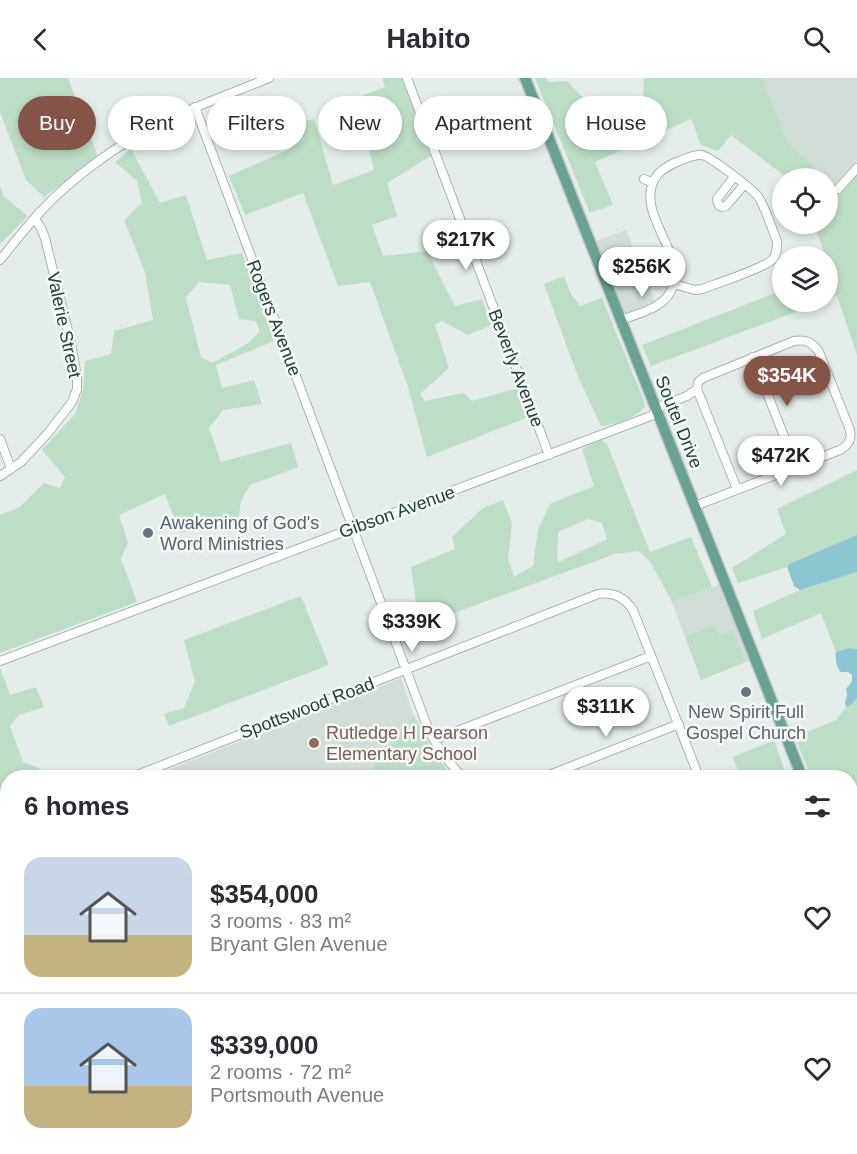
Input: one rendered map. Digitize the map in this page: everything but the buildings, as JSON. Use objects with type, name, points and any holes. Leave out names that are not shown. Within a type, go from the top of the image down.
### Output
[{"type":"main road","name":"Soutel Drive","points":[[525,78],[799,770]]},
{"type":"street","points":[[195,107],[269,78]]},
{"type":"street","name":"Beverly Avenue","points":[[407,78],[549,455]]},
{"type":"street","name":"Rogers Avenue","points":[[195,107],[406,669],[434,740],[456,770]]},
{"type":"street","points":[[0,260],[57,196],[116,150]]},
{"type":"street","points":[[621,320],[656,307],[663,302],[674,284],[674,263],[652,209],[649,181],[665,168],[684,159],[701,155],[712,159],[758,196],[777,241],[776,255],[768,264],[702,289],[694,290],[674,284]]},
{"type":"street","points":[[838,189],[857,168]]},
{"type":"street","points":[[734,177],[717,199],[719,206],[726,206],[744,185]]},
{"type":"street","name":"Valerie Street","points":[[0,476],[21,462],[57,423],[72,402],[77,381],[71,343],[49,254],[41,228],[35,219]]},
{"type":"street","name":"Gibson Avenue","points":[[0,661],[651,416],[663,405],[687,396],[697,389],[698,382],[703,378],[794,341],[802,340],[815,345],[851,436],[849,442],[840,450],[796,466]]},
{"type":"street","points":[[695,506],[796,466],[753,357]]},
{"type":"street","points":[[697,389],[737,489]]},
{"type":"street","points":[[0,439],[11,469]]},
{"type":"street","name":"Spottswood Road","points":[[151,770],[598,594],[606,593],[620,596],[633,610],[696,770]]},
{"type":"street","points":[[434,740],[651,656]]},
{"type":"street","points":[[562,770],[678,724]]},
{"type":"shaded area","points":[[762,78],[857,78],[857,161],[838,182],[838,168],[815,168],[788,143]]},
{"type":"shaded area","points":[[626,230],[656,303],[625,315],[596,241]]},
{"type":"shaded area","points":[[720,584],[751,660],[746,662],[733,630],[719,636],[714,624],[685,637],[672,602]]},
{"type":"shaded area","name":"Rutledge H Pearson Elementary School","points":[[401,678],[414,716],[371,770],[168,770]]},
{"type":"green space","points":[[0,78],[68,78],[75,96],[18,96],[18,150],[95,150],[98,157],[44,197],[26,180],[0,112]]},
{"type":"green space","points":[[382,78],[403,78],[414,109],[414,150],[429,150],[431,156],[387,183],[397,216],[372,225],[383,256],[427,251],[455,306],[482,299],[491,325],[468,335],[442,321],[435,325],[449,368],[420,394],[424,401],[464,393],[472,401],[518,388],[526,418],[427,457],[408,387],[370,282],[338,286],[303,193],[245,215],[229,176],[288,150],[306,150],[306,120],[314,119],[318,133],[318,150],[323,150],[333,185],[374,170],[369,150],[402,150],[402,96],[361,96],[385,87]]},
{"type":"green space","points":[[535,78],[546,78],[549,82],[567,81],[582,96],[565,96],[565,150],[622,150],[595,162],[613,205],[590,213],[553,122],[553,96],[542,96]]},
{"type":"green space","points":[[644,78],[762,78],[788,143],[815,168],[774,168],[731,135],[718,151],[701,145],[691,119],[667,130],[667,96],[643,96]]},
{"type":"green space","points":[[130,150],[160,203],[186,195],[207,260],[242,253],[274,341],[216,365],[222,388],[254,380],[262,404],[223,410],[209,428],[221,462],[291,443],[298,467],[250,485],[241,501],[239,517],[180,533],[165,494],[119,515],[128,542],[121,559],[137,602],[0,653],[0,515],[20,507],[44,483],[60,488],[65,477],[42,450],[75,414],[83,390],[85,361],[111,354],[114,331],[153,320],[145,272],[124,220],[142,203],[137,181],[115,162]],"holes":[[[199,282],[230,285],[239,319],[256,321],[260,332],[247,344],[212,363],[201,357],[186,298]]]},
{"type":"green space","points":[[857,173],[857,355],[838,299],[838,246],[822,246],[817,234],[838,234],[838,189],[840,191]]},
{"type":"green space","points":[[0,186],[4,197],[28,216],[0,244]]},
{"type":"green space","points":[[564,276],[571,294],[580,306],[602,298],[644,401],[645,407],[625,420],[601,426],[577,374],[544,284]]},
{"type":"green space","points":[[772,294],[772,312],[795,312],[651,366],[642,345]]},
{"type":"green space","points":[[600,440],[607,444],[650,552],[691,537],[712,587],[672,602],[650,561],[638,551],[615,554],[400,633],[394,618],[417,609],[411,567],[455,549],[452,537],[483,508],[503,500],[512,523],[508,559],[514,577],[533,566],[538,529],[550,504],[594,486],[582,449]],"holes":[[[588,519],[602,523],[607,539],[559,562],[557,559],[558,532]]]},
{"type":"green space","points":[[857,470],[857,535],[789,564],[787,567],[738,583],[732,568],[786,534],[777,509]]},
{"type":"green space","points":[[857,572],[857,649],[849,648],[836,652],[821,613],[762,639],[753,611],[800,590]]},
{"type":"green space","points":[[301,596],[329,665],[169,726],[164,714],[184,708],[195,682],[184,640]]},
{"type":"green space","points":[[714,624],[719,635],[733,630],[746,662],[701,680],[685,637]]},
{"type":"green space","points":[[0,667],[10,695],[36,687],[44,707],[19,715],[10,726],[23,762],[40,770],[0,770]]},
{"type":"green space","points":[[857,698],[857,770],[808,770],[795,737],[836,720],[846,707]]},
{"type":"green space","points":[[414,716],[434,753],[447,770],[371,770]]},
{"type":"green space","points":[[774,740],[785,770],[738,770],[733,757]]},
{"type":"water","points":[[857,535],[857,572],[800,590],[794,586],[787,567],[789,564]]},
{"type":"water","points":[[849,648],[857,649],[857,698],[846,707],[846,689],[852,682],[852,675],[839,670],[836,652]]},
{"type":"place","name":"Awakening of God's Word Ministries","points":[[148,533]]},
{"type":"place","name":"New Spirit Full Gospel Church","points":[[746,692]]},
{"type":"place","name":"Rutledge H Pearson Elementary School","points":[[314,743]]}]
